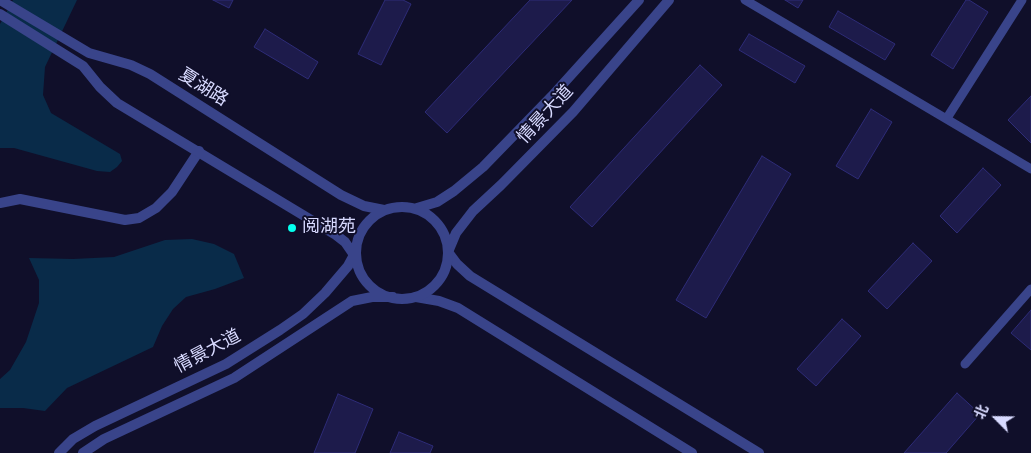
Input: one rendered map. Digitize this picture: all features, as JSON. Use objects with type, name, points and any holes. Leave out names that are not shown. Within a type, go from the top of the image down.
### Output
[{"type":"street","name":"夏湖路","points":[[1,0],[89,53],[131,65],[150,74],[329,188],[364,206],[384,210]]},
{"type":"street","name":"情景大道","points":[[416,208],[437,202],[454,191],[483,167],[552,96],[639,0]]},
{"type":"street","name":"情景大道","points":[[448,252],[456,234],[473,211],[501,186],[573,112],[669,0]]},
{"type":"street","points":[[0,14],[83,66],[100,87],[117,103],[336,234],[354,255],[363,280],[379,292],[393,297],[439,301],[458,308],[692,453]]},
{"type":"street","points":[[0,203],[20,199],[124,220],[139,218],[156,208],[172,192],[199,152]]},
{"type":"street","points":[[354,255],[360,232],[367,223],[384,210],[405,207],[425,211],[444,233],[448,252],[448,264],[442,278],[429,291],[416,298]]},
{"type":"street","points":[[448,252],[470,276],[759,453]]},
{"type":"street","name":"情景大道","points":[[59,453],[73,439],[95,426],[226,364],[280,330],[303,314],[325,293],[344,272],[354,255]]},
{"type":"street","name":"情景大道","points":[[83,453],[104,439],[234,378],[352,301],[372,297],[393,297]]},
{"type":"lane","points":[[746,0],[1031,169]]},
{"type":"lane","points":[[947,118],[1022,0]]},
{"type":"lane","points":[[965,364],[1031,289]]},
{"type":"water","points":[[13,0],[77,0],[45,67],[43,95],[51,113],[120,154],[122,161],[110,172],[97,171],[14,148],[0,148],[0,24]]},
{"type":"water","points":[[192,239],[214,244],[234,254],[244,278],[186,297],[173,309],[162,326],[153,347],[67,388],[45,411],[23,408],[0,408],[0,379],[10,370],[26,342],[39,303],[39,280],[29,258],[73,259],[114,257],[165,240]]},
{"type":"building","points":[[213,0],[233,0],[229,8]]},
{"type":"building","points":[[385,0],[403,0],[411,4],[381,65],[358,54]]},
{"type":"building","points":[[530,0],[572,0],[447,133],[425,112]]},
{"type":"building","points":[[785,0],[803,0],[798,8]]},
{"type":"building","points":[[966,0],[988,12],[953,69],[931,55]]},
{"type":"building","points":[[838,11],[895,44],[885,60],[829,27]]},
{"type":"building","points":[[265,29],[318,62],[308,79],[254,47]]},
{"type":"building","points":[[749,34],[805,66],[795,83],[739,50]]},
{"type":"building","points":[[700,65],[722,85],[592,227],[570,207]]},
{"type":"building","points":[[1031,96],[1031,143],[1008,120]]},
{"type":"building","points":[[871,109],[892,122],[858,179],[836,166]]},
{"type":"building","points":[[762,156],[791,174],[706,318],[676,300]]},
{"type":"building","points":[[983,168],[1001,185],[957,233],[940,216]]},
{"type":"building","points":[[913,243],[932,261],[887,309],[868,291]]},
{"type":"building","points":[[1031,310],[1031,350],[1011,333]]},
{"type":"building","points":[[842,319],[861,336],[816,386],[797,369]]},
{"type":"building","points":[[957,393],[980,414],[946,453],[904,453]]},
{"type":"building","points":[[338,394],[373,409],[355,453],[314,453]]},
{"type":"building","points":[[399,432],[433,446],[430,453],[390,453]]},
{"type":"place","name":"阅湖苑","points":[[292,228]]}]
